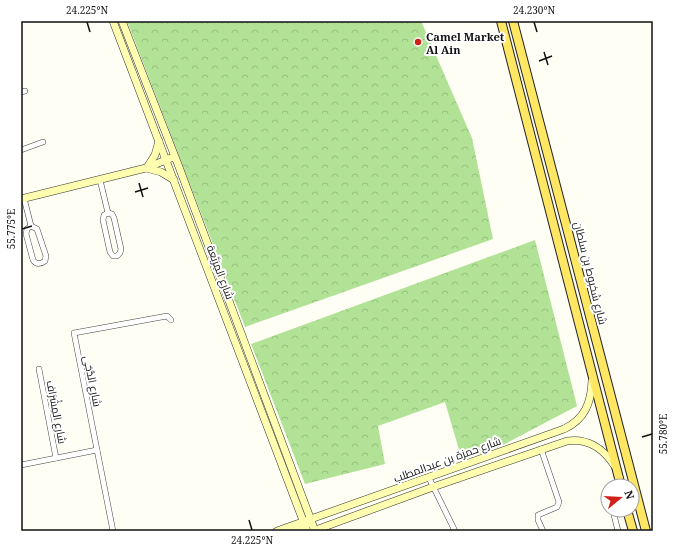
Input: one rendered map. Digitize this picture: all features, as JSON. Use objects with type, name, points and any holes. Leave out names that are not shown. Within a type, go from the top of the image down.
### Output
[{"type":"main road","points":[[501,21],[619,478]]},
{"type":"main road","name":"شارع شخبوط بن سلطان","points":[[513,21],[646,531]]},
{"type":"main road","points":[[629,518],[633,531]]},
{"type":"street","name":"شارع المِرَبَّعة","points":[[113,21],[168,161],[305,526]]},
{"type":"street","name":"شارع المِرَبَّعة","points":[[122,21],[176,159],[311,519],[314,531]]},
{"type":"street","points":[[146,168],[155,155],[159,140]]},
{"type":"street","points":[[21,150],[43,142]]},
{"type":"street","points":[[31,226],[23,198],[100,180],[176,159]]},
{"type":"street","points":[[146,168],[161,172],[174,180]]},
{"type":"street","points":[[100,180],[108,213],[112,214],[114,218],[121,249],[117,256],[113,256],[110,252],[103,220],[104,215],[108,213]]},
{"type":"street","points":[[31,226],[38,228],[46,256],[45,261],[40,263],[36,263],[33,260],[26,234],[27,229],[31,226]]},
{"type":"street","name":"شارع الدُّجَى","points":[[113,531],[74,333],[167,316],[171,320]]},
{"type":"street","name":"شارع المِشْرَاف","points":[[38,369],[56,458]]},
{"type":"street","name":"شارع حمزة بن عبدالمطلب","points":[[277,531],[305,526],[311,519],[429,478],[572,425],[586,412],[590,404],[592,376]]},
{"type":"street","name":"شارع حمزة بن عبدالمطلب","points":[[314,531],[433,487],[567,441],[588,442],[603,450],[616,467]]},
{"type":"street","points":[[541,449],[559,502],[557,507],[538,515],[538,520],[543,531]]},
{"type":"street","points":[[21,465],[97,450]]},
{"type":"street","points":[[429,478],[455,531]]},
{"type":"street","points":[[615,518],[618,531]]},
{"type":"street","points":[[294,531],[305,526]]},
{"type":"green space","points":[[127,21],[421,21],[472,138],[493,239],[245,327]]},
{"type":"green space","points":[[535,240],[577,406],[497,448],[462,460],[445,402],[378,426],[385,464],[305,484],[251,344]]},
{"type":"place","name":"Camel Market Al Ain","points":[[418,42]]}]
